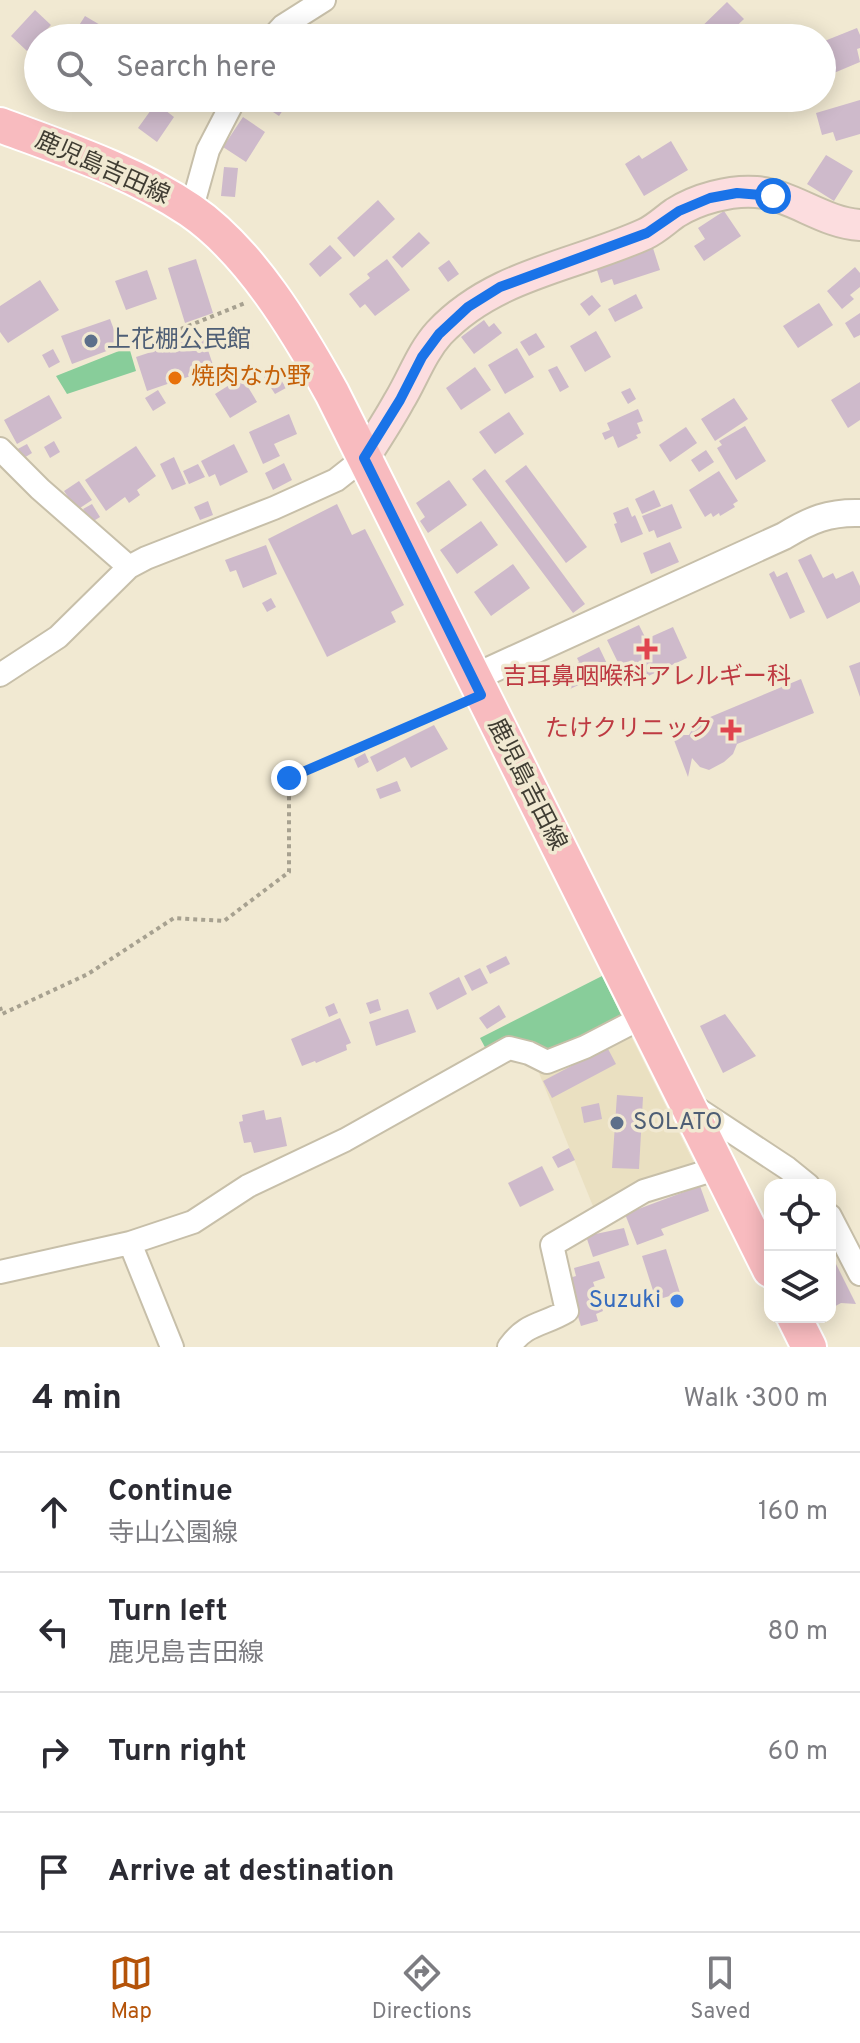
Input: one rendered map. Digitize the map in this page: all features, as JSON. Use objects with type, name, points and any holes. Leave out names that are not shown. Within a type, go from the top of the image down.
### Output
[{"type":"main road","name":"鹿児島吉田線","points":[[0,125],[127,175],[191,211],[235,252],[270,293],[325,381],[764,1258]]},
{"type":"main road","points":[[364,458],[422,357],[439,334],[468,307],[500,287],[647,233],[679,211],[710,198],[737,193],[773,196],[829,220],[860,225]]},
{"type":"main road","points":[[797,1323],[809,1347]]},
{"type":"street","points":[[286,24],[324,0]]},
{"type":"street","points":[[191,211],[208,150],[228,112]]},
{"type":"street","points":[[0,449],[40,489],[129,567]]},
{"type":"street","points":[[0,675],[58,637],[129,567],[336,480],[364,458]]},
{"type":"street","points":[[477,687],[813,519],[845,512],[860,513]]},
{"type":"street","points":[[0,1272],[130,1243],[193,1222],[248,1186],[345,1140],[509,1048],[547,1062],[585,1047],[643,1017]]},
{"type":"street","points":[[685,1101],[801,1179]]},
{"type":"street","points":[[509,1347],[526,1328],[567,1311],[552,1245],[644,1191],[719,1168]]},
{"type":"street","points":[[836,1228],[860,1274]]},
{"type":"street","points":[[130,1243],[172,1347]]},
{"type":"path","points":[[136,347],[270,293]]},
{"type":"path","points":[[0,1007],[2,1014],[88,974],[174,918],[224,921],[289,872],[289,778],[477,687]]},
{"type":"shaded area","name":"SOLATO","points":[[629,1032],[699,1173],[597,1216],[539,1073]]},
{"type":"green space","points":[[129,347],[136,371],[67,394],[56,376]]},
{"type":"green space","points":[[602,976],[624,1021],[549,1059],[487,1051],[480,1038]]},
{"type":"building","points":[[727,2],[744,19],[739,24],[704,24]]},
{"type":"building","points":[[35,10],[50,24],[24,24],[24,48],[11,36]]},
{"type":"building","points":[[85,16],[99,24],[80,24]]},
{"type":"building","points":[[857,28],[860,35],[860,48],[857,49],[860,62],[836,72],[836,36]]},
{"type":"building","points":[[860,100],[860,134],[836,141],[833,132],[822,135],[816,113],[836,112],[836,107]]},
{"type":"building","points":[[150,112],[168,112],[174,117],[157,142],[138,128]]},
{"type":"building","points":[[243,117],[265,132],[246,162],[223,147]]},
{"type":"building","points":[[671,141],[688,170],[644,196],[625,164],[639,155],[642,159]]},
{"type":"building","points":[[826,155],[853,171],[834,201],[807,184]]},
{"type":"building","points":[[224,167],[238,168],[235,197],[221,196]]},
{"type":"building","points":[[378,200],[395,219],[354,257],[337,238]]},
{"type":"building","points":[[724,211],[741,236],[704,261],[694,246],[705,239],[698,228]]},
{"type":"building","points":[[419,232],[430,243],[402,268],[392,257]]},
{"type":"building","points":[[330,245],[342,258],[320,277],[309,264]]},
{"type":"building","points":[[653,248],[660,270],[614,285],[612,279],[601,283],[596,267]]},
{"type":"building","points":[[196,259],[213,313],[185,323],[168,268]]},
{"type":"building","points":[[387,259],[410,290],[375,316],[365,304],[360,308],[349,294],[370,278],[367,274]]},
{"type":"building","points":[[449,260],[459,274],[448,282],[438,268]]},
{"type":"building","points":[[855,267],[860,273],[860,287],[850,295],[854,299],[842,309],[827,291]]},
{"type":"building","points":[[147,270],[157,299],[126,310],[115,281]]},
{"type":"building","points":[[40,280],[59,310],[8,343],[0,332],[0,306]]},
{"type":"building","points":[[636,294],[643,308],[615,322],[608,309]]},
{"type":"building","points":[[592,295],[601,306],[589,316],[580,304]]},
{"type":"building","points":[[819,303],[833,325],[798,348],[783,326]]},
{"type":"building","points":[[860,313],[860,335],[854,338],[845,323]]},
{"type":"building","name":"上花棚公民館","points":[[110,319],[120,346],[72,364],[61,336]]},
{"type":"building","points":[[484,320],[489,327],[494,323],[502,333],[474,354],[461,337]]},
{"type":"building","points":[[596,331],[611,357],[585,372],[570,346]]},
{"type":"building","points":[[536,333],[545,347],[529,356],[520,342]]},
{"type":"building","points":[[203,335],[214,368],[147,391],[136,357]]},
{"type":"building","points":[[517,348],[534,377],[505,394],[488,365]]},
{"type":"building","points":[[53,349],[60,362],[49,368],[42,355]]},
{"type":"building","points":[[557,366],[569,387],[560,392],[548,370]]},
{"type":"building","points":[[475,367],[491,390],[461,410],[446,388]]},
{"type":"building","points":[[275,370],[286,388],[275,394],[264,377]]},
{"type":"building","points":[[242,377],[257,402],[230,418],[215,394]]},
{"type":"building","points":[[860,382],[860,420],[848,428],[831,400]]},
{"type":"building","points":[[630,388],[636,399],[628,404],[621,392]]},
{"type":"building","points":[[158,390],[166,403],[153,411],[145,398]]},
{"type":"building","points":[[49,395],[62,418],[17,444],[4,420]]},
{"type":"building","points":[[734,398],[748,419],[715,441],[701,419]]},
{"type":"building","points":[[638,409],[643,421],[637,423],[641,433],[636,435],[638,438],[618,448],[613,436],[605,440],[602,433],[610,430],[607,423]]},
{"type":"building","points":[[509,412],[524,434],[495,454],[479,432]]},
{"type":"building","points":[[289,414],[297,434],[274,444],[280,456],[263,464],[249,432]]},
{"type":"building","points":[[745,426],[766,461],[736,480],[717,448],[722,445],[719,441]]},
{"type":"building","points":[[686,427],[697,443],[670,462],[659,445]]},
{"type":"building","points":[[54,441],[60,452],[50,458],[44,447]]},
{"type":"building","points":[[27,444],[32,453],[19,461],[14,451]]},
{"type":"building","points":[[234,444],[248,472],[220,486],[215,474],[209,477],[201,461]]},
{"type":"building","points":[[136,446],[156,476],[137,490],[140,495],[129,503],[125,497],[106,511],[85,480]]},
{"type":"building","points":[[706,450],[714,462],[699,472],[691,460]]},
{"type":"building","points":[[174,457],[186,484],[172,490],[160,464]]},
{"type":"building","points":[[284,463],[292,480],[273,490],[265,473]]},
{"type":"building","points":[[198,464],[205,477],[189,484],[183,471]]},
{"type":"building","points":[[526,465],[587,547],[566,563],[505,481]]},
{"type":"building","points":[[485,469],[585,604],[573,613],[472,479]]},
{"type":"building","points":[[719,471],[738,501],[733,504],[735,507],[720,516],[719,513],[713,517],[711,513],[705,517],[689,490]]},
{"type":"building","points":[[449,480],[467,505],[428,533],[420,521],[425,517],[416,503]]},
{"type":"building","points":[[79,481],[92,500],[77,510],[64,491]]},
{"type":"building","points":[[654,490],[661,506],[642,514],[635,499]]},
{"type":"building","points":[[208,501],[213,515],[200,520],[194,507]]},
{"type":"building","points":[[92,504],[100,517],[92,522],[83,509]]},
{"type":"building","points":[[337,504],[352,535],[365,529],[404,605],[391,612],[396,622],[327,657],[268,539]]},
{"type":"building","points":[[672,504],[682,528],[657,538],[654,530],[649,532],[642,516]]},
{"type":"building","points":[[628,507],[643,534],[621,543],[613,513]]},
{"type":"building","points":[[481,521],[498,545],[457,574],[440,550]]},
{"type":"building","points":[[670,542],[679,562],[651,574],[643,553]]},
{"type":"building","points":[[266,545],[277,574],[243,588],[236,570],[230,572],[225,560]]},
{"type":"building","points":[[811,554],[823,578],[833,573],[836,579],[853,571],[860,586],[860,602],[827,619],[798,560]]},
{"type":"building","points":[[513,564],[530,588],[491,616],[474,592]]},
{"type":"building","points":[[774,571],[777,577],[787,572],[805,612],[790,619],[769,574]]},
{"type":"building","points":[[271,598],[276,607],[267,612],[262,603]]},
{"type":"building","name":"吉耳鼻咽喉科アレルギー科","points":[[639,625],[646,639],[673,627],[687,658],[629,685],[607,640]]},
{"type":"building","points":[[599,647],[610,670],[570,689],[563,673],[579,662],[577,658]]},
{"type":"building","points":[[860,662],[860,697],[849,666]]},
{"type":"building","name":"たけクリニック","points":[[801,679],[814,713],[737,744],[733,754],[709,770],[700,767],[692,758],[688,777],[672,735],[689,735],[694,726],[703,720]]},
{"type":"building","points":[[434,725],[448,749],[411,768],[405,757],[377,772],[370,757]]},
{"type":"building","points":[[365,753],[369,762],[358,768],[354,759]]},
{"type":"building","points":[[397,781],[401,791],[380,799],[376,789]]},
{"type":"building","points":[[506,956],[510,964],[490,974],[486,966]]},
{"type":"building","points":[[480,968],[488,983],[472,991],[464,976]]},
{"type":"building","points":[[459,977],[467,994],[437,1010],[429,993]]},
{"type":"building","points":[[378,999],[381,1010],[370,1014],[366,1003]]},
{"type":"building","points":[[334,1003],[338,1013],[329,1017],[325,1007]]},
{"type":"building","points":[[499,1005],[506,1017],[487,1029],[479,1018]]},
{"type":"building","points":[[408,1009],[416,1032],[376,1046],[369,1022]]},
{"type":"building","points":[[725,1014],[756,1056],[723,1073],[700,1026]]},
{"type":"building","points":[[340,1018],[351,1043],[346,1045],[347,1050],[302,1066],[291,1039]]},
{"type":"building","points":[[607,1047],[616,1064],[552,1098],[543,1081]]},
{"type":"building","points":[[617,1095],[643,1097],[639,1169],[612,1168]]},
{"type":"building","points":[[599,1103],[602,1119],[584,1123],[581,1107]]},
{"type":"building","points":[[264,1110],[266,1120],[281,1117],[287,1146],[254,1153],[251,1142],[244,1143],[239,1122],[243,1121],[242,1115]]},
{"type":"building","points":[[569,1148],[575,1160],[558,1168],[552,1157]]},
{"type":"building","points":[[542,1166],[554,1190],[520,1207],[508,1183]]},
{"type":"building","points":[[700,1186],[709,1211],[661,1229],[664,1235],[637,1245],[625,1214]]},
{"type":"building","points":[[624,1228],[629,1245],[593,1257],[586,1236]]},
{"type":"building","points":[[666,1249],[680,1293],[656,1300],[642,1256]]},
{"type":"building","points":[[599,1261],[605,1278],[593,1282],[603,1311],[596,1314],[598,1321],[581,1326],[566,1279],[576,1276],[574,1268]]},
{"type":"building","points":[[836,1264],[856,1304],[836,1306]]},
{"type":"place","name":"上花棚公民館","points":[[91,341]]},
{"type":"place","name":"焼肉なか野","points":[[175,378]]},
{"type":"place","name":"吉耳鼻咽喉科アレルギー科","points":[[647,649]]},
{"type":"place","name":"たけクリニック","points":[[731,730]]},
{"type":"place","name":"SOLATO","points":[[617,1123]]},
{"type":"place","name":"Suzuki","points":[[677,1301]]},
{"type":"route","points":[[289,778],[481,695],[364,458],[422,357],[439,334],[468,307],[500,287],[647,233],[679,211],[710,198],[757,192],[773,196]]}]
